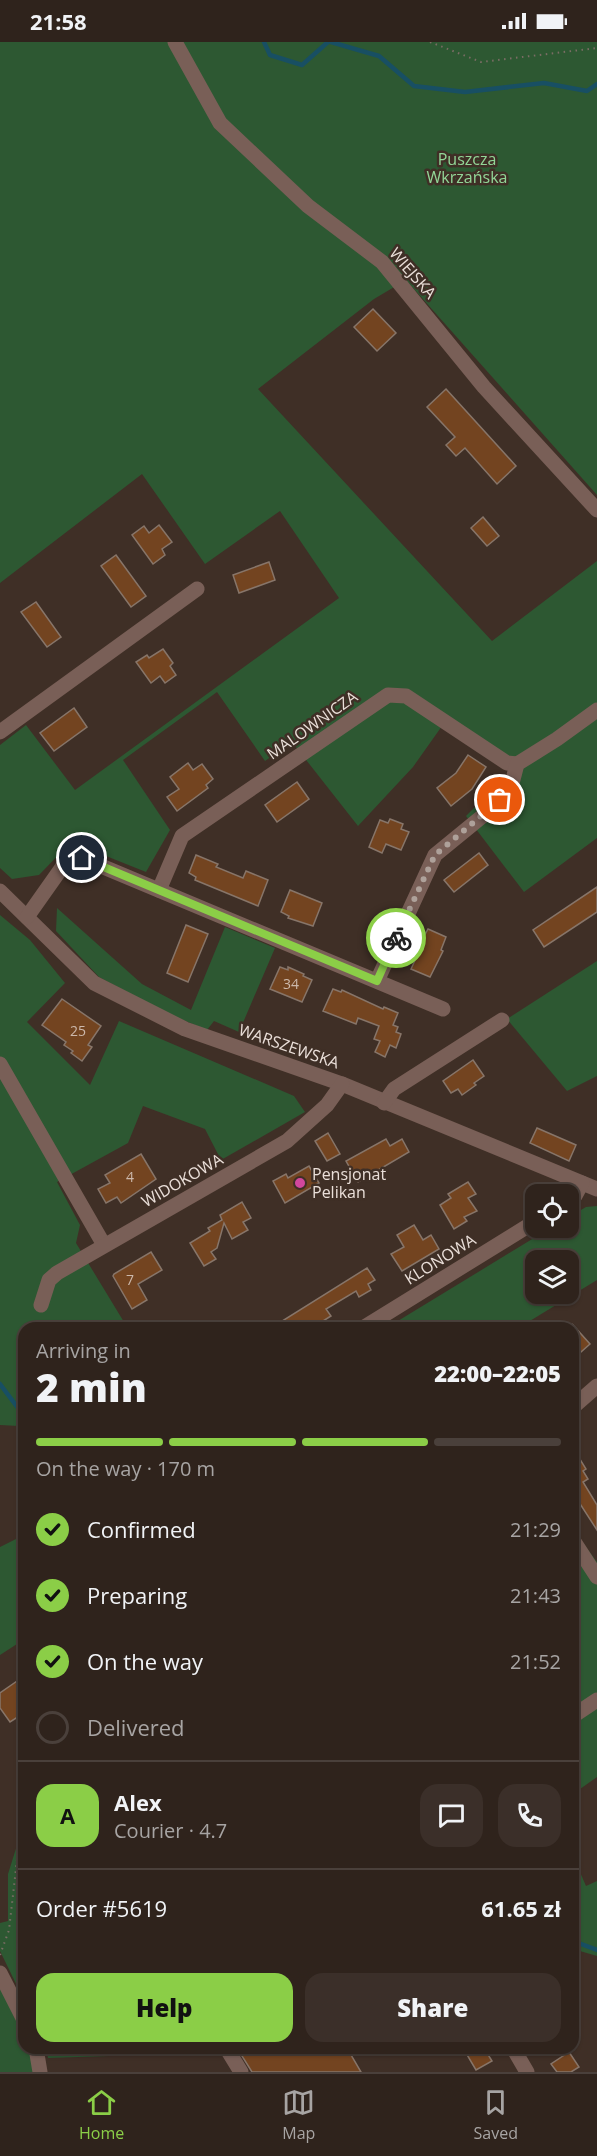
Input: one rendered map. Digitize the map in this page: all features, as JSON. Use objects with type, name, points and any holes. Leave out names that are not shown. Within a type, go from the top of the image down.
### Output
[{"type":"street","name":"WIEJSKA","points":[[175,42],[220,123],[308,206],[382,262],[484,387],[597,510]]},
{"type":"street","points":[[0,732],[197,589]]},
{"type":"street","name":"MALOWNICZA","points":[[159,890],[182,836],[388,694],[406,696],[507,763],[517,764]]},
{"type":"street","points":[[377,981],[435,855],[510,791],[517,764],[597,710]]},
{"type":"street","points":[[27,917],[63,866],[82,858],[443,1009]]},
{"type":"street","name":"WARSZEWSKA","points":[[0,891],[94,983],[185,1029],[342,1084],[597,1190]]},
{"type":"street","points":[[384,1103],[394,1089],[502,1020]]},
{"type":"street","points":[[0,1064],[104,1245]]},
{"type":"street","name":"WIDOKOWA","points":[[41,1305],[49,1280],[104,1245],[286,1141],[327,1105],[342,1084]]},
{"type":"street","points":[[579,1189],[582,1183]]},
{"type":"street","name":"KLONOWA","points":[[373,1322],[525,1228]]},
{"type":"street","points":[[579,1402],[597,1386]]},
{"type":"street","points":[[579,1549],[597,1577]]},
{"type":"street","points":[[579,1712],[597,1700]]},
{"type":"street","points":[[0,1973],[18,2008]]},
{"type":"street","points":[[37,2054],[40,2072]]},
{"type":"street","points":[[230,2054],[241,2072]]},
{"type":"street","points":[[516,2054],[527,2072]]},
{"type":"path","points":[[430,42],[481,62],[597,48]]},
{"type":"path","points":[[0,1955],[9,1930],[18,1851]]},
{"type":"green space","name":"Puszcza Wkrzańska","points":[[0,42],[597,42],[597,495],[406,280],[374,299],[258,389],[492,641],[597,561],[597,838],[524,892],[466,816],[510,772],[442,726],[413,767],[358,826],[292,742],[265,761],[217,692],[123,760],[170,830],[146,872],[71,842],[39,875],[12,879],[0,868],[0,745],[26,725],[75,790],[339,598],[280,511],[205,564],[142,474],[0,583]]},
{"type":"green space","points":[[57,908],[142,984],[191,1010],[225,927],[275,948],[239,1032],[214,1021],[207,1030],[164,1012],[99,977],[56,931]]},
{"type":"green space","points":[[0,915],[30,940],[65,983],[27,1022],[90,1085],[119,1021],[294,1096],[305,1112],[221,1160],[205,1129],[143,1106],[128,1143],[57,1182],[80,1225],[76,1243],[124,1322],[18,1322],[18,1426],[0,1425]]},
{"type":"green space","points":[[597,961],[597,1076],[567,1091],[507,1019]]},
{"type":"green space","points":[[597,1206],[597,1280],[579,1291],[579,1250],[525,1250],[525,1304],[558,1304],[528,1322],[396,1322],[534,1238],[579,1238],[579,1211],[586,1207]]},
{"type":"green space","points":[[579,1537],[597,1562],[597,1777],[579,1790]]},
{"type":"green space","points":[[18,1538],[18,1645],[0,1655],[0,1547]]},
{"type":"green space","points":[[18,1842],[18,1988],[0,1951],[0,1923],[8,1921],[8,1874]]},
{"type":"green space","points":[[579,1870],[586,1886],[597,1881],[597,1956],[579,1951]]},
{"type":"green space","points":[[0,1986],[18,2021],[18,2054],[31,2054],[33,2072],[0,2072]]},
{"type":"green space","points":[[47,2054],[121,2054],[109,2056],[48,2058]]},
{"type":"building","points":[[373,309],[396,333],[377,351],[354,327]]},
{"type":"building","points":[[446,389],[516,466],[497,484],[465,448],[456,456],[446,445],[455,437],[427,407]]},
{"type":"building","points":[[483,517],[499,536],[487,546],[471,528]]},
{"type":"building","points":[[159,525],[172,542],[162,549],[165,555],[153,564],[132,535],[144,526],[149,533]]},
{"type":"building","points":[[116,555],[146,596],[131,607],[101,566]]},
{"type":"building","points":[[269,562],[275,580],[239,593],[233,575]]},
{"type":"building","points":[[36,602],[61,637],[47,647],[21,612]]},
{"type":"building","points":[[163,649],[173,663],[170,666],[176,675],[165,683],[160,676],[151,683],[136,662],[147,655],[149,658]]},
{"type":"building","points":[[74,708],[87,727],[54,751],[40,733]]},
{"type":"building","points":[[468,755],[486,767],[472,789],[451,806],[437,788],[456,773]]},
{"type":"building","points":[[188,763],[193,770],[202,764],[213,779],[206,785],[208,788],[177,811],[167,797],[179,789],[170,777]]},
{"type":"building","points":[[297,782],[309,799],[277,822],[265,805]]},
{"type":"building","points":[[390,819],[403,824],[401,829],[409,832],[401,850],[386,844],[382,853],[369,847],[380,820],[388,823]]},
{"type":"building","points":[[479,853],[488,865],[454,892],[444,880]]},
{"type":"building","points":[[196,855],[218,864],[216,867],[243,878],[246,871],[268,880],[258,906],[195,880],[196,877],[189,873]]},
{"type":"building","points":[[597,887],[597,912],[544,947],[533,930]]},
{"type":"building","points":[[290,890],[322,903],[313,926],[288,918],[289,916],[281,912]]},
{"type":"building","points":[[186,925],[208,934],[188,982],[167,973]]},
{"type":"building","points":[[428,929],[446,937],[441,950],[443,951],[430,977],[411,969],[417,956],[414,955]]},
{"type":"building","points":[[280,967],[288,970],[288,967],[312,980],[302,1002],[270,989]]},
{"type":"building","points":[[333,989],[341,992],[342,990],[383,1009],[384,1007],[398,1013],[393,1025],[398,1027],[396,1032],[401,1034],[396,1048],[390,1045],[385,1057],[375,1052],[380,1041],[374,1039],[379,1026],[358,1018],[356,1024],[323,1011]]},
{"type":"building","points":[[62,999],[101,1026],[88,1045],[92,1047],[82,1061],[64,1045],[66,1042],[42,1025]]},
{"type":"building","points":[[473,1060],[484,1076],[462,1095],[458,1089],[451,1093],[443,1081]]},
{"type":"building","points":[[537,1128],[576,1145],[569,1161],[530,1143]]},
{"type":"building","points":[[328,1133],[340,1154],[327,1161],[315,1141]]},
{"type":"building","points":[[386,1139],[390,1146],[402,1139],[409,1152],[358,1182],[346,1161]]},
{"type":"building","points":[[141,1154],[156,1179],[121,1203],[117,1197],[106,1203],[98,1189],[110,1183],[105,1175]]},
{"type":"building","points":[[309,1166],[319,1183],[285,1203],[273,1181],[286,1174],[288,1178]]},
{"type":"building","points":[[468,1182],[476,1194],[468,1198],[477,1211],[464,1217],[467,1221],[454,1229],[440,1205],[451,1198],[448,1194]]},
{"type":"building","points":[[242,1202],[251,1218],[243,1222],[248,1230],[232,1239],[224,1223],[217,1248],[211,1252],[216,1259],[204,1266],[190,1243],[210,1231],[208,1228],[222,1220],[220,1215]]},
{"type":"building","points":[[414,1225],[423,1240],[431,1235],[439,1249],[402,1271],[391,1254],[404,1247],[397,1235]]},
{"type":"building","points":[[151,1252],[162,1270],[138,1284],[147,1300],[132,1309],[113,1276]]},
{"type":"building","points":[[367,1268],[375,1280],[368,1284],[371,1290],[359,1297],[356,1291],[326,1309],[331,1316],[322,1322],[281,1322]]},
{"type":"building","points":[[579,1332],[590,1344],[579,1354]]},
{"type":"building","points":[[579,1458],[586,1469],[583,1471],[588,1479],[583,1482],[597,1505],[597,1530],[579,1502]]},
{"type":"building","points":[[18,1680],[18,1717],[10,1722],[0,1708],[0,1693]]},
{"type":"building","points":[[241,2054],[350,2054],[361,2072],[252,2072]]},
{"type":"building","points":[[467,2054],[488,2054],[492,2061],[476,2070]]},
{"type":"building","points":[[566,2054],[570,2054],[579,2067],[571,2072],[557,2072],[551,2064]]},
{"type":"waterway","points":[[264,42],[270,55],[302,65],[328,42]]},
{"type":"waterway","points":[[331,42],[379,56],[414,86],[465,92],[544,83],[587,91],[597,84]]},
{"type":"waterway","points":[[0,1384],[18,1408]]},
{"type":"waterway","points":[[579,1943],[597,1950]]},
{"type":"way so far","points":[[396,938],[435,855],[500,800]]},
{"type":"place","name":"Pensjonat Pelikan","points":[[300,1183]]},
{"type":"route","points":[[82,858],[377,981],[396,938]]}]
